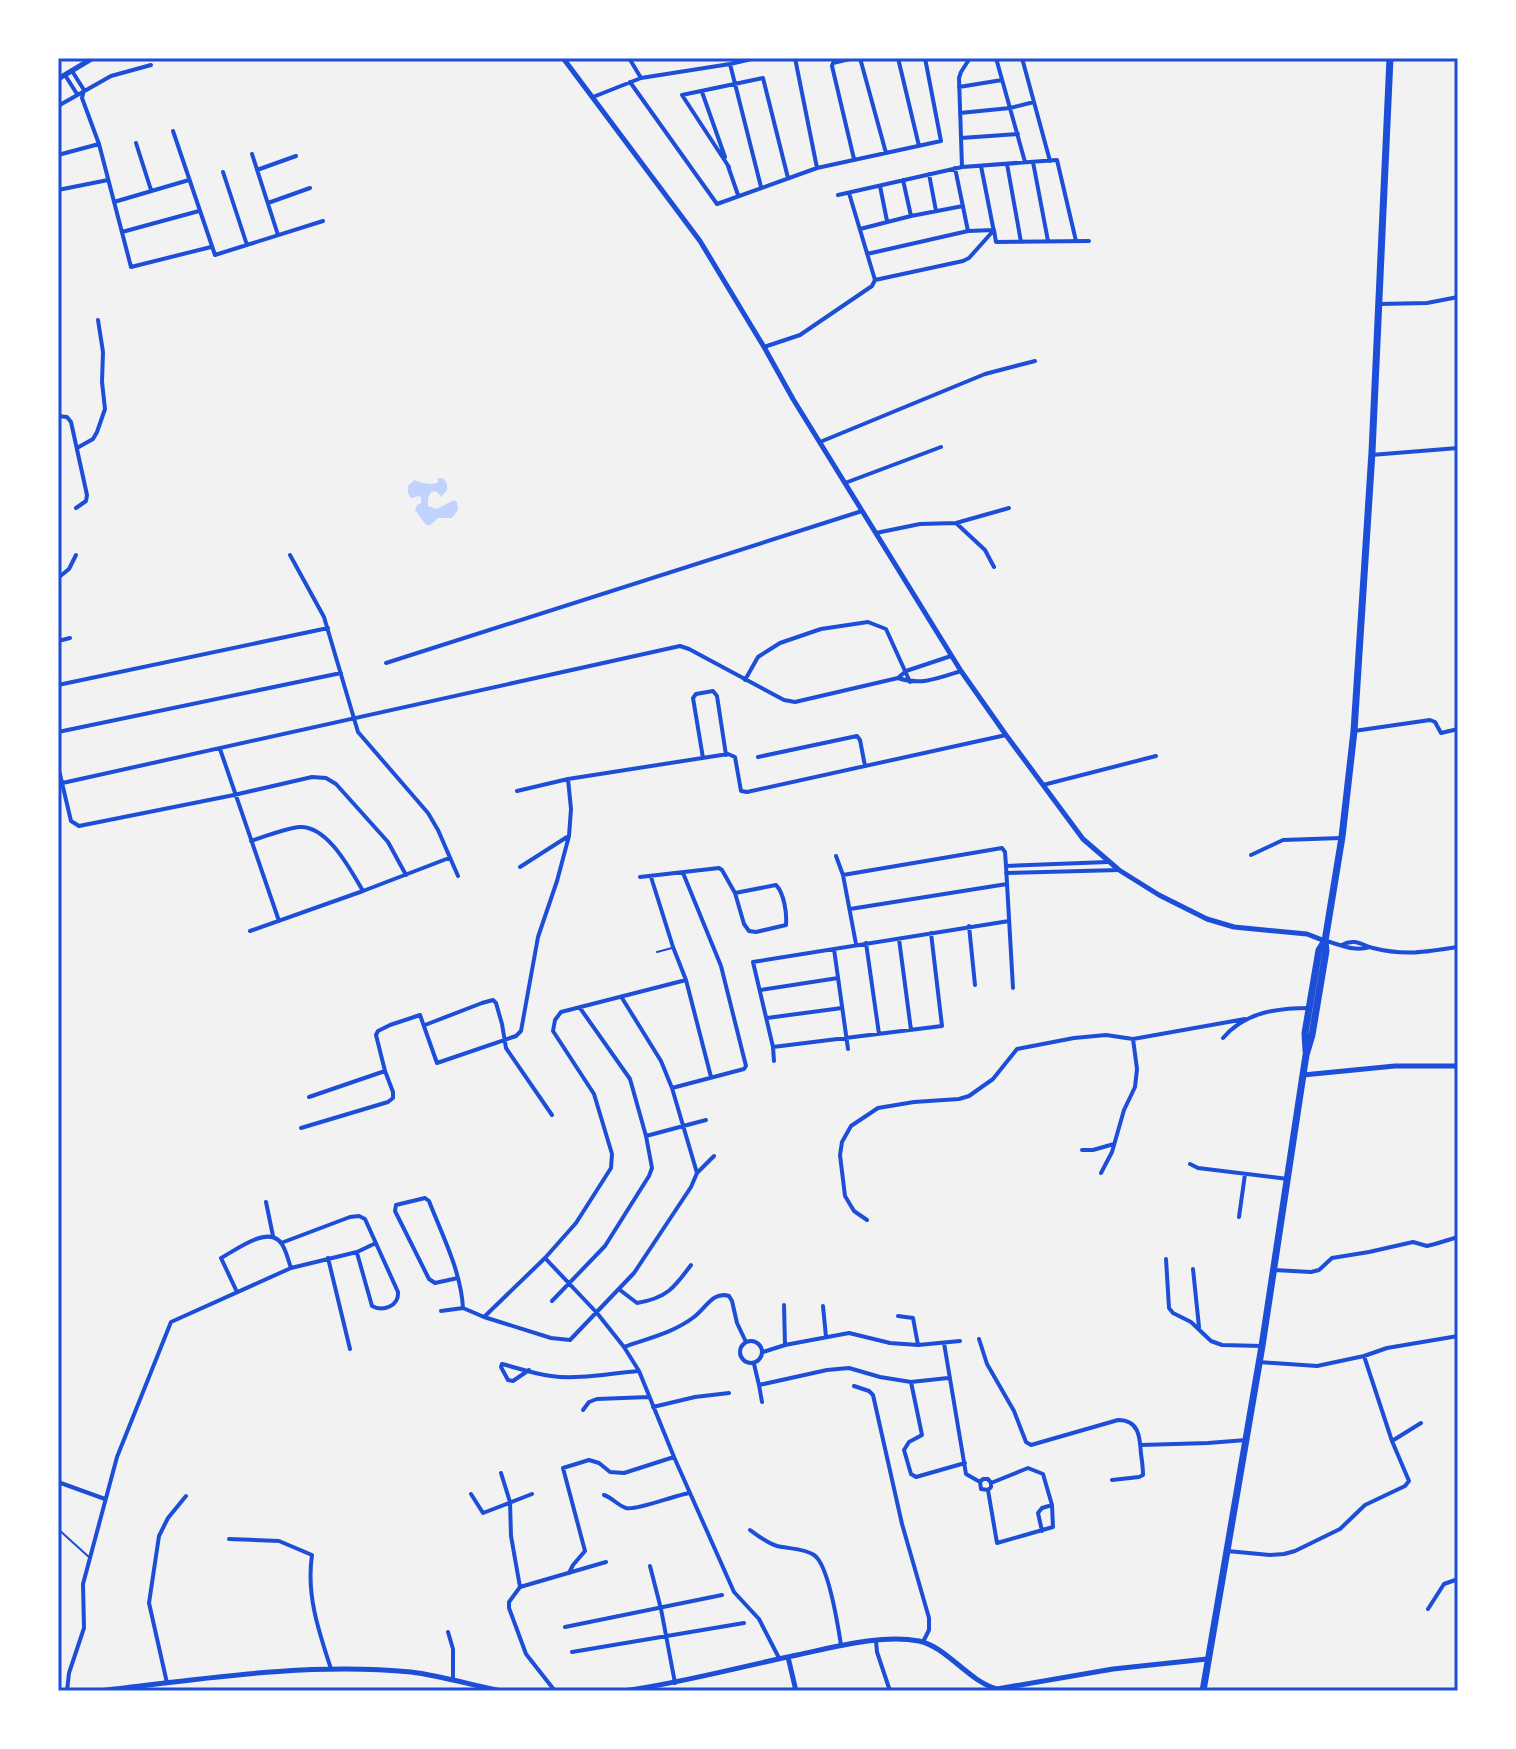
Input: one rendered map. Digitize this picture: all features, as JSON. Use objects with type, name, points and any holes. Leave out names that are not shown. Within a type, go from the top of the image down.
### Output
[{"type":"main road","points":[[1203,1691],[1262,1346],[1306,1055],[1326,951],[1354,731],[1390,58]]},
{"type":"main road","points":[[1306,1055],[1305,1033],[1319,950],[1325,941]]},
{"type":"street","points":[[58,79],[83,61],[93,58]]},
{"type":"street","points":[[563,58],[700,241],[961,671],[1083,839],[1108,862],[1159,895],[1207,919],[1234,927],[1307,934],[1342,945],[1347,941],[1412,954],[1458,947]]},
{"type":"street","points":[[629,58],[641,78]]},
{"type":"street","points":[[593,97],[641,78],[756,58]]},
{"type":"street","points":[[795,58],[817,168]]},
{"type":"street","points":[[855,160],[833,63],[857,58],[886,153]]},
{"type":"street","points":[[898,58],[919,146]]},
{"type":"street","points":[[630,82],[717,204],[817,168],[941,141],[925,58]]},
{"type":"street","points":[[962,167],[959,87],[961,72],[970,58]]},
{"type":"street","points":[[996,58],[1025,162]]},
{"type":"street","points":[[1022,58],[1050,161]]},
{"type":"street","points":[[730,64],[761,187]]},
{"type":"street","points":[[58,106],[111,76],[151,65]]},
{"type":"street","points":[[72,71],[84,90]]},
{"type":"street","points":[[65,75],[80,96],[99,144],[131,267],[211,247]]},
{"type":"street","points":[[729,167],[682,95],[763,78],[788,178]]},
{"type":"street","points":[[959,87],[1002,80]]},
{"type":"street","points":[[702,92],[739,196]]},
{"type":"street","points":[[960,113],[1010,108],[1034,102]]},
{"type":"street","points":[[173,131],[215,255],[323,221]]},
{"type":"street","points":[[961,138],[1018,134]]},
{"type":"street","points":[[136,143],[151,190]]},
{"type":"street","points":[[58,155],[99,144]]},
{"type":"street","points":[[252,154],[278,235]]},
{"type":"street","points":[[257,170],[296,156]]},
{"type":"street","points":[[838,195],[955,168],[1057,160],[1076,241]]},
{"type":"street","points":[[1033,162],[1048,241]]},
{"type":"street","points":[[1007,164],[1021,242]]},
{"type":"street","points":[[981,166],[996,242],[1089,241]]},
{"type":"street","points":[[955,168],[968,231]]},
{"type":"street","points":[[223,172],[247,245]]},
{"type":"street","points":[[929,174],[936,211]]},
{"type":"street","points":[[58,190],[108,180]]},
{"type":"street","points":[[114,202],[189,180]]},
{"type":"street","points":[[903,180],[911,216]]},
{"type":"street","points":[[880,186],[887,221]]},
{"type":"street","points":[[268,203],[310,188]]},
{"type":"street","points":[[764,347],[800,335],[872,286],[875,280],[849,193]]},
{"type":"street","points":[[860,229],[963,206]]},
{"type":"street","points":[[122,232],[199,211]]},
{"type":"street","points":[[875,280],[963,261],[994,230]]},
{"type":"street","points":[[867,254],[968,231],[994,230]]},
{"type":"street","points":[[1379,304],[1427,303],[1458,297]]},
{"type":"street","points":[[77,448],[93,439],[105,409],[103,352],[98,320]]},
{"type":"street","points":[[820,442],[985,374],[1035,361]]},
{"type":"street","points":[[58,416],[67,417],[71,422],[87,495],[86,501],[76,508]]},
{"type":"street","points":[[845,483],[941,447]]},
{"type":"street","points":[[1371,455],[1458,448]]},
{"type":"street","points":[[876,533],[920,524],[956,523],[1009,508]]},
{"type":"street","points":[[386,663],[862,511]]},
{"type":"street","points":[[956,523],[985,550],[994,567]]},
{"type":"street","points":[[58,578],[69,569],[76,555]]},
{"type":"street","points":[[290,555],[324,617],[358,732],[428,813],[458,876]]},
{"type":"street","points":[[745,680],[758,657],[780,643],[821,629],[868,622],[886,629],[910,682]]},
{"type":"street","points":[[58,685],[328,628]]},
{"type":"street","points":[[58,641],[70,638]]},
{"type":"street","points":[[60,784],[680,646],[784,700],[795,702],[898,678],[906,671],[952,656]]},
{"type":"street","points":[[898,678],[922,682],[961,671]]},
{"type":"street","points":[[58,732],[341,673]]},
{"type":"street","points":[[703,758],[693,698],[696,694],[709,691],[717,696],[726,755]]},
{"type":"street","points":[[1354,731],[1430,720],[1435,722],[1441,733],[1458,729]]},
{"type":"street","points":[[517,791],[568,779],[732,755],[735,757],[741,791],[791,783],[1006,735]]},
{"type":"street","points":[[758,757],[857,736],[865,766]]},
{"type":"street","points":[[219,749],[279,921]]},
{"type":"street","points":[[1043,785],[1156,756]]},
{"type":"street","points":[[58,766],[71,821],[79,826],[312,777],[326,778],[336,784],[388,842],[406,875]]},
{"type":"street","points":[[301,1128],[393,1098],[376,1035],[390,1025],[420,1015],[437,1063],[516,1036],[522,1028],[538,937],[569,836],[571,809],[568,779]]},
{"type":"street","points":[[251,841],[301,827],[310,829],[320,834],[343,856],[363,891]]},
{"type":"street","points":[[520,867],[569,836]]},
{"type":"street","points":[[1251,855],[1283,840],[1341,838]]},
{"type":"street","points":[[843,875],[1002,848],[1005,852],[1013,988]]},
{"type":"street","points":[[836,856],[843,875],[856,944]]},
{"type":"street","points":[[250,931],[449,858]]},
{"type":"street","points":[[1006,866],[1108,862]]},
{"type":"street","points":[[640,877],[719,868],[735,893],[749,931],[786,925],[780,889],[776,885],[735,893]]},
{"type":"street","points":[[1006,873],[1119,870]]},
{"type":"street","points":[[672,1088],[746,1066],[721,966],[683,873]]},
{"type":"street","points":[[651,877],[686,980],[711,1077]]},
{"type":"street","points":[[850,909],[1007,884]]},
{"type":"street","points":[[774,1061],[753,962],[1009,921]]},
{"type":"street","points":[[969,926],[975,985]]},
{"type":"street","points":[[773,1047],[942,1026],[931,933]]},
{"type":"street","points":[[899,939],[911,1030]]},
{"type":"street","points":[[866,943],[879,1034]]},
{"type":"street","points":[[834,949],[848,1049]]},
{"type":"street","points":[[760,990],[838,978]]},
{"type":"street","points":[[484,1317],[576,1223],[611,1168],[612,1154],[594,1094],[553,1031],[555,1020],[561,1012],[686,980]]},
{"type":"street","points":[[622,998],[661,1061],[697,1173]]},
{"type":"street","points":[[425,1025],[493,1000],[510,1054],[552,1115]]},
{"type":"street","points":[[552,1301],[605,1246],[652,1168],[630,1079],[580,1008]]},
{"type":"street","points":[[767,1018],[842,1008]]},
{"type":"street","points":[[867,1220],[854,1211],[845,1196],[840,1155],[842,1142],[851,1126],[878,1108],[969,1096],[993,1079],[1017,1049],[1106,1035],[1133,1039],[1259,1014],[1310,1008]]},
{"type":"street","points":[[1223,1038],[1245,1019]]},
{"type":"street","points":[[1101,1173],[1135,1087],[1137,1069],[1133,1039]]},
{"type":"street","points":[[1303,1075],[1395,1066],[1458,1066]]},
{"type":"street","points":[[309,1097],[385,1071]]},
{"type":"street","points":[[646,1136],[706,1120]]},
{"type":"street","points":[[1082,1150],[1114,1144]]},
{"type":"street","points":[[441,1311],[463,1308],[551,1338],[570,1340],[634,1273],[697,1173],[714,1156]]},
{"type":"street","points":[[1190,1164],[1198,1168],[1288,1179]]},
{"type":"street","points":[[1239,1217],[1245,1174]]},
{"type":"street","points":[[458,1278],[435,1283],[429,1279],[395,1211],[396,1205],[425,1198],[429,1201],[458,1278],[463,1308]]},
{"type":"street","points":[[266,1202],[273,1236]]},
{"type":"street","points":[[281,1243],[350,1217],[365,1219],[398,1292],[398,1299],[390,1306],[372,1306],[357,1252]]},
{"type":"street","points":[[237,1292],[221,1258],[264,1235],[273,1236],[281,1243],[291,1268]]},
{"type":"street","points":[[1274,1270],[1311,1272],[1319,1270],[1332,1258],[1413,1242],[1427,1246],[1458,1237]]},
{"type":"street","points":[[67,1691],[69,1673],[84,1628],[83,1584],[105,1499],[117,1458],[171,1322],[291,1268],[357,1252],[376,1243]]},
{"type":"street","points":[[328,1258],[350,1349]]},
{"type":"street","points":[[545,1258],[597,1313],[639,1371],[734,1592],[759,1619],[779,1658]]},
{"type":"street","points":[[1166,1259],[1169,1308],[1173,1313],[1191,1322],[1211,1341],[1222,1345],[1262,1346]]},
{"type":"street","points":[[620,1290],[637,1303],[655,1300],[672,1290],[691,1265]]},
{"type":"street","points":[[1193,1269],[1199,1330]]},
{"type":"street","points":[[624,1347],[679,1328],[704,1309],[715,1296],[723,1294],[732,1301],[746,1342]]},
{"type":"street","points":[[784,1305],[785,1345]]},
{"type":"street","points":[[823,1306],[826,1337]]},
{"type":"street","points":[[898,1316],[913,1318],[918,1345]]},
{"type":"street","points":[[763,1352],[849,1333],[890,1343],[918,1345],[960,1341]]},
{"type":"street","points":[[1259,1362],[1317,1366],[1387,1348],[1458,1336]]},
{"type":"street","points":[[979,1339],[987,1364],[1014,1411],[1026,1442],[1031,1445],[1118,1420],[1128,1420],[1134,1424],[1141,1445],[1143,1475],[1112,1480]]},
{"type":"street","points":[[746,1342],[757,1342],[763,1352],[761,1359],[754,1363],[747,1363],[741,1358],[741,1347],[746,1342]]},
{"type":"street","points":[[944,1343],[966,1474],[980,1482]]},
{"type":"street","points":[[1227,1551],[1270,1555],[1295,1551],[1333,1533],[1349,1523],[1365,1505],[1405,1486],[1409,1481],[1392,1441],[1364,1356]]},
{"type":"street","points":[[754,1363],[762,1402]]},
{"type":"street","points":[[529,1370],[513,1381],[508,1380],[501,1367],[502,1364],[567,1377],[639,1371]]},
{"type":"street","points":[[759,1385],[849,1368],[911,1382],[948,1378]]},
{"type":"street","points":[[911,1382],[922,1435],[909,1442],[904,1450],[911,1474],[916,1477],[965,1463]]},
{"type":"street","points":[[854,1386],[873,1395],[902,1524],[929,1618],[929,1630],[923,1642]]},
{"type":"street","points":[[653,1407],[729,1393]]},
{"type":"street","points":[[583,1410],[597,1399],[649,1397]]},
{"type":"street","points":[[1392,1441],[1421,1423]]},
{"type":"street","points":[[1141,1445],[1246,1440]]},
{"type":"street","points":[[569,1573],[585,1551],[563,1468],[589,1460],[610,1472],[624,1473],[674,1457]]},
{"type":"street","points":[[1028,1468],[1043,1474],[1052,1505],[1053,1527],[997,1543],[988,1490],[991,1483],[1028,1468]]},
{"type":"street","points":[[501,1473],[510,1502],[511,1536],[520,1587]]},
{"type":"street","points":[[980,1482],[988,1479],[991,1483]]},
{"type":"street","points":[[58,1482],[105,1499]]},
{"type":"street","points":[[980,1482],[981,1489],[988,1490]]},
{"type":"street","points":[[604,1495],[629,1509],[637,1509],[690,1493]]},
{"type":"street","points":[[471,1494],[483,1513],[532,1494]]},
{"type":"street","points":[[167,1683],[149,1603],[159,1536],[168,1518],[186,1496]]},
{"type":"street","points":[[1042,1531],[1038,1513],[1052,1505]]},
{"type":"street","points":[[750,1530],[771,1543],[813,1554],[823,1566],[841,1645]]},
{"type":"street","points":[[229,1539],[279,1541],[312,1555],[310,1594],[331,1669]]},
{"type":"street","points":[[555,1691],[526,1654],[509,1602],[520,1587],[606,1562]]},
{"type":"street","points":[[650,1566],[675,1683]]},
{"type":"street","points":[[1428,1609],[1444,1584],[1458,1579]]},
{"type":"street","points":[[565,1627],[722,1595]]},
{"type":"street","points":[[572,1652],[744,1623]]},
{"type":"street","points":[[448,1632],[453,1649],[453,1679]]},
{"type":"street","points":[[623,1691],[675,1683],[841,1645],[903,1639],[923,1642],[998,1690],[1113,1669],[1207,1659]]},
{"type":"street","points":[[876,1641],[890,1691]]},
{"type":"street","points":[[788,1657],[796,1691]]},
{"type":"street","points":[[98,1691],[150,1688],[167,1683],[279,1670],[331,1669],[411,1672],[502,1691]]},
{"type":"lane","points":[[657,952],[673,947]]},
{"type":"lane","points":[[58,1529],[91,1559]]},
{"type":"water","points":[[438,478],[446,481],[447,490],[441,497],[437,492],[431,492],[428,506],[437,509],[454,500],[458,510],[452,518],[438,518],[426,525],[415,510],[421,503],[421,497],[411,498],[408,486],[414,480],[432,484],[438,482]]}]
